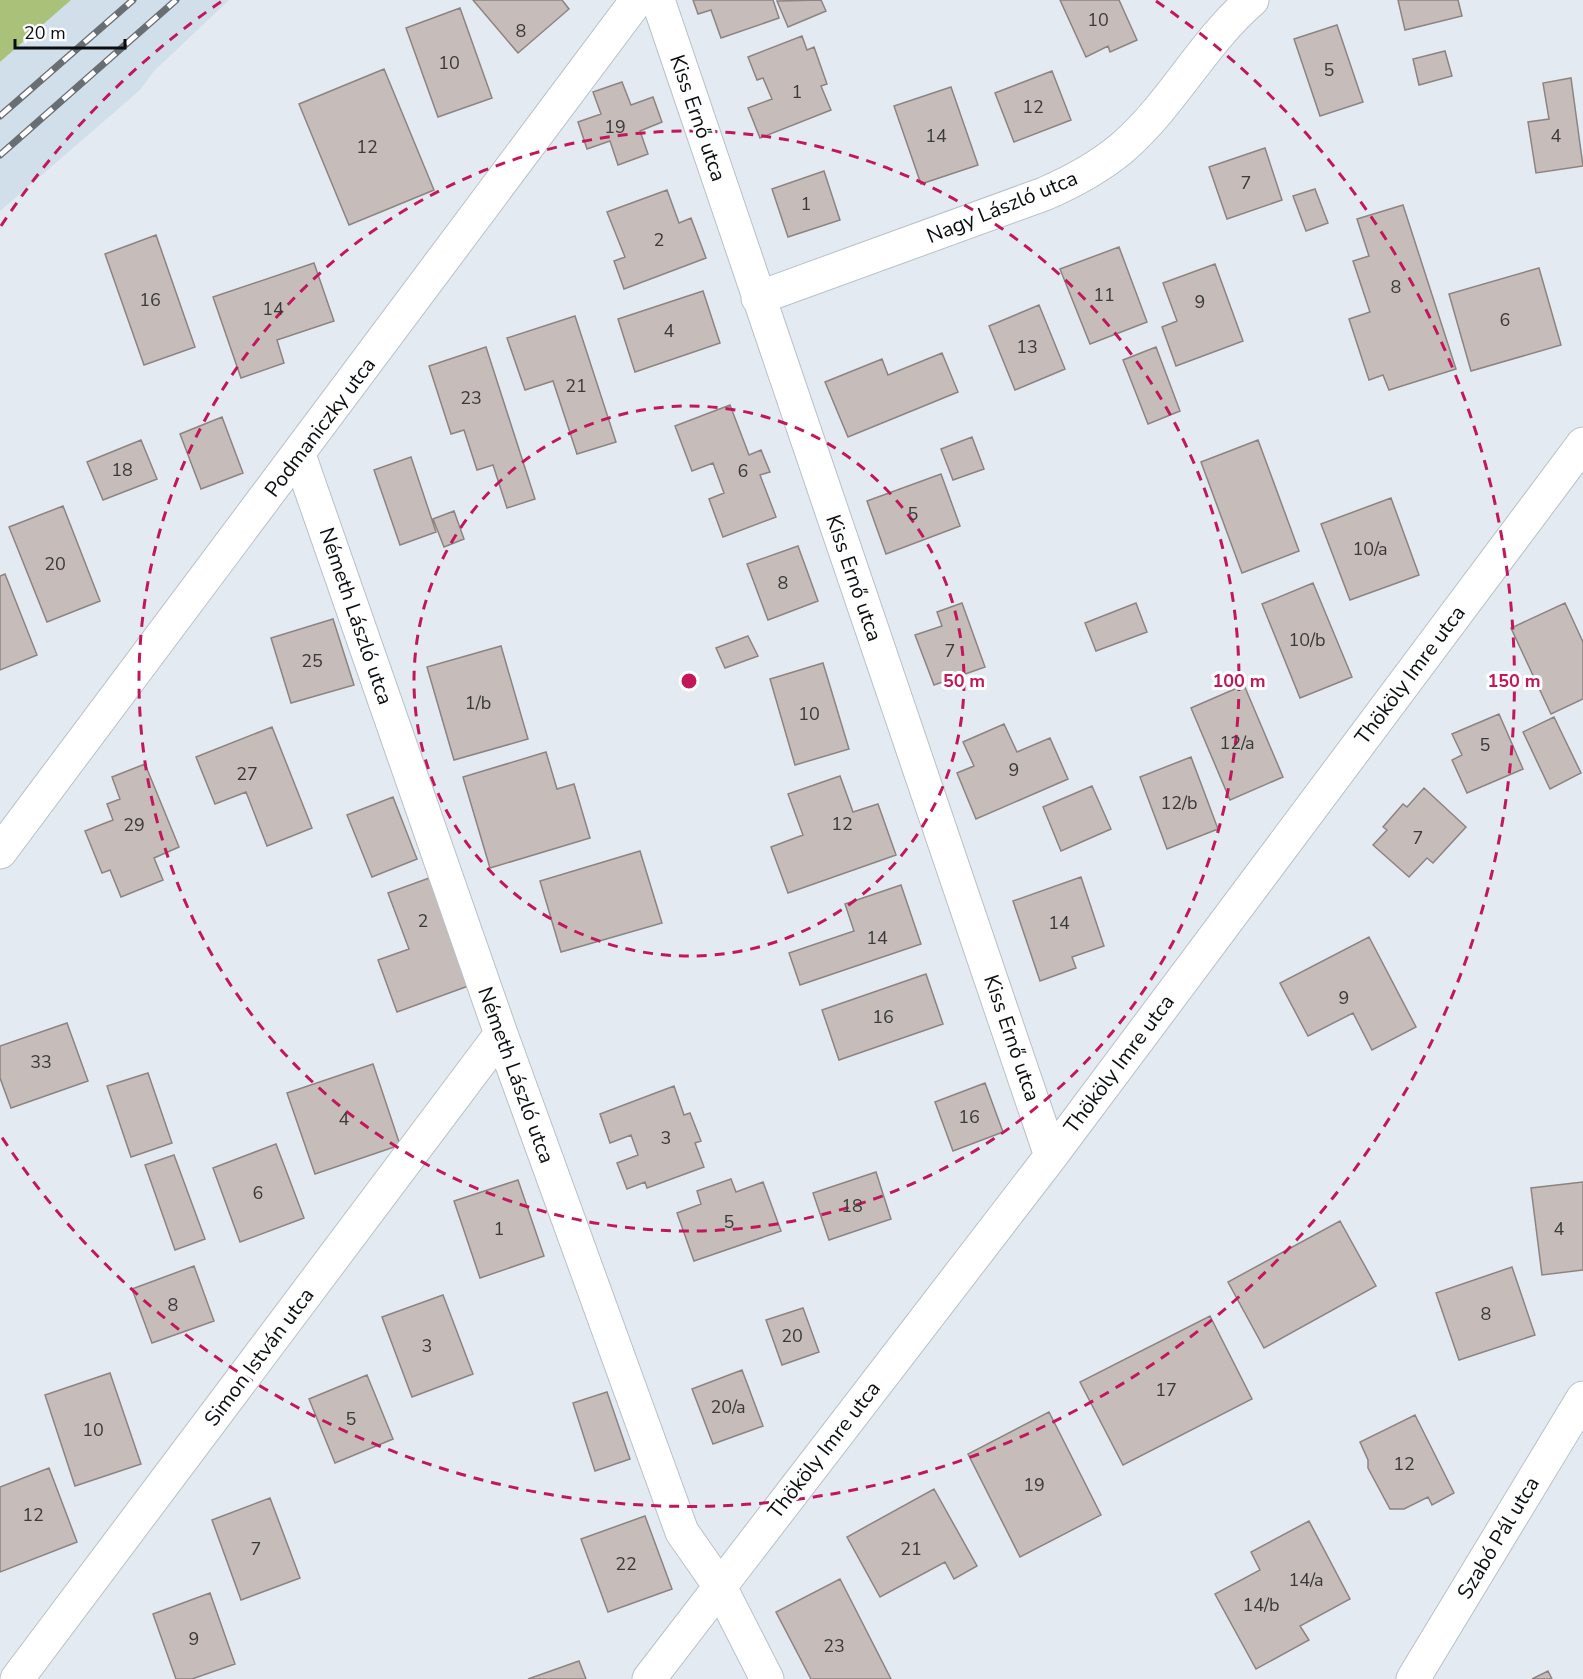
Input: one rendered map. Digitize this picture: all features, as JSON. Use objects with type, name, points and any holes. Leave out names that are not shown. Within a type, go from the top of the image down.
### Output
[{"type":"street","name":"Podmaniczky utca","points":[[0,852],[637,0]]},
{"type":"street","name":"Kiss Ernő utca","points":[[658,0],[1051,1156]]},
{"type":"street","name":"Nagy László utca","points":[[758,298],[1044,194],[1078,179],[1124,146],[1220,31],[1252,0]]},
{"type":"street","name":"Thököly Imre utca","points":[[649,1679],[1051,1156],[1583,444]]},
{"type":"street","name":"Németh László utca","points":[[299,455],[501,1034],[682,1532],[719,1585],[767,1679]]},
{"type":"street","name":"Simon István utca","points":[[17,1679],[501,1034]]},
{"type":"street","name":"Szabó Pál utca","points":[[1413,1679],[1583,1398]]},
{"type":"shaded area","points":[[71,0],[229,0],[154,71],[140,90],[0,211],[0,62]]},
{"type":"green space","points":[[0,0],[71,0],[0,62]]},
{"type":"building","points":[[473,0],[562,0],[569,9],[518,53]]},
{"type":"building","points":[[693,0],[773,0],[779,18],[721,38],[711,10],[698,14]]},
{"type":"building","points":[[821,0],[826,11],[788,27],[777,1]]},
{"type":"building","points":[[1060,0],[1119,0],[1137,40],[1110,52],[1108,46],[1086,57]]},
{"type":"building","points":[[1398,0],[1458,0],[1462,16],[1405,30]]},
{"type":"building","points":[[460,8],[492,98],[438,117],[406,28]]},
{"type":"building","points":[[1337,25],[1363,102],[1320,116],[1294,39]]},
{"type":"building","points":[[802,36],[807,50],[814,47],[827,84],[821,86],[831,110],[760,138],[748,108],[772,99],[763,78],[757,80],[748,57]]},
{"type":"building","points":[[1445,51],[1452,76],[1419,85],[1413,59]]},
{"type":"building","points":[[384,69],[434,190],[349,225],[299,104]]},
{"type":"building","points":[[1052,71],[1071,120],[1014,142],[995,93]]},
{"type":"building","points":[[1571,78],[1583,166],[1536,173],[1528,122],[1549,119],[1543,83]]},
{"type":"building","points":[[622,82],[631,105],[653,97],[662,122],[640,131],[648,154],[618,165],[610,141],[587,149],[578,122],[601,114],[593,92]]},
{"type":"building","points":[[951,87],[978,165],[921,184],[894,106]]},
{"type":"building","points":[[1265,148],[1282,200],[1227,219],[1209,167]]},
{"type":"building","points":[[824,171],[840,220],[788,237],[772,189]]},
{"type":"building","points":[[1315,189],[1328,223],[1306,231],[1293,196]]},
{"type":"building","points":[[667,190],[679,223],[691,218],[706,258],[624,289],[614,261],[625,257],[607,212]]},
{"type":"building","points":[[1403,205],[1456,369],[1389,390],[1383,375],[1369,380],[1349,319],[1370,312],[1353,261],[1369,256],[1357,219]]},
{"type":"building","points":[[156,235],[195,347],[144,365],[105,254]]},
{"type":"building","points":[[1119,247],[1147,322],[1090,344],[1060,269]]},
{"type":"building","points":[[314,263],[334,321],[277,340],[284,363],[241,378],[213,297]]},
{"type":"building","points":[[1215,264],[1243,341],[1176,366],[1162,327],[1177,321],[1163,283]]},
{"type":"building","points":[[1539,268],[1561,345],[1471,371],[1449,294]]},
{"type":"building","points":[[703,291],[720,343],[635,372],[618,319]]},
{"type":"building","points":[[1039,305],[1065,369],[1015,390],[989,326]]},
{"type":"building","points":[[575,316],[616,442],[577,454],[553,381],[525,390],[507,338]]},
{"type":"building","points":[[486,347],[535,499],[507,508],[493,465],[477,470],[464,430],[451,434],[429,366]]},
{"type":"building","points":[[1156,347],[1180,411],[1148,424],[1123,360]]},
{"type":"building","points":[[942,353],[958,392],[848,437],[825,382],[882,359],[888,375]]},
{"type":"building","points":[[730,405],[749,455],[761,450],[770,472],[760,475],[776,517],[723,537],[709,499],[724,493],[713,463],[692,471],[675,426]]},
{"type":"building","points":[[222,417],[243,473],[201,489],[180,434]]},
{"type":"building","points":[[972,437],[984,469],[953,480],[941,449]]},
{"type":"building","points":[[141,440],[157,479],[103,500],[87,462]]},
{"type":"building","points":[[1258,440],[1299,551],[1242,573],[1201,462]]},
{"type":"building","points":[[411,457],[436,532],[400,545],[374,470]]},
{"type":"building","points":[[941,474],[960,526],[886,554],[867,501]]},
{"type":"building","points":[[1391,498],[1419,575],[1350,600],[1321,524]]},
{"type":"building","points":[[63,506],[100,601],[47,622],[9,527]]},
{"type":"building","points":[[454,511],[464,539],[444,547],[433,519]]},
{"type":"building","points":[[798,546],[818,601],[768,620],[747,564]]},
{"type":"building","points":[[5,574],[37,655],[0,670],[0,576]]},
{"type":"building","points":[[1313,583],[1352,677],[1300,698],[1262,604]]},
{"type":"building","points":[[962,603],[985,667],[934,685],[915,635],[942,626],[937,612]]},
{"type":"building","points":[[1136,603],[1147,632],[1096,651],[1085,623]]},
{"type":"building","points":[[1565,603],[1583,642],[1583,699],[1551,714],[1511,628]]},
{"type":"building","points":[[333,619],[354,685],[291,703],[271,638]]},
{"type":"building","points":[[748,636],[758,656],[725,668],[716,648]]},
{"type":"building","points":[[501,646],[528,739],[454,760],[427,667]]},
{"type":"building","points":[[823,663],[849,749],[795,765],[770,679]]},
{"type":"building","points":[[1244,685],[1283,777],[1230,800],[1191,708]]},
{"type":"building","points":[[1499,714],[1523,769],[1467,793],[1452,760],[1462,755],[1452,734]]},
{"type":"building","points":[[1554,717],[1581,773],[1550,789],[1523,732]]},
{"type":"building","points":[[1004,724],[1017,752],[1050,738],[1068,779],[976,819],[957,773],[974,766],[963,742]]},
{"type":"building","points":[[272,727],[312,828],[267,846],[246,792],[215,804],[196,757]]},
{"type":"building","points":[[546,752],[557,789],[574,784],[590,838],[490,868],[463,777]]},
{"type":"building","points":[[1191,757],[1218,829],[1167,849],[1140,777]]},
{"type":"building","points":[[145,764],[179,847],[154,858],[163,880],[121,897],[110,870],[102,873],[85,831],[113,820],[107,804],[120,799],[112,777]]},
{"type":"building","points":[[840,776],[853,812],[878,804],[896,855],[788,893],[771,847],[803,835],[788,794]]},
{"type":"building","points":[[1092,786],[1111,829],[1061,851],[1043,807]]},
{"type":"building","points":[[1424,788],[1466,827],[1433,863],[1427,858],[1409,877],[1373,845],[1387,830],[1383,827],[1403,804],[1407,807]]},
{"type":"building","points":[[393,797],[417,859],[372,877],[347,815]]},
{"type":"building","points":[[640,851],[662,923],[561,952],[540,881]]},
{"type":"building","points":[[432,877],[471,985],[397,1012],[378,960],[409,949],[388,893]]},
{"type":"building","points":[[1081,877],[1104,946],[1072,957],[1076,968],[1040,981],[1013,901]]},
{"type":"building","points":[[901,885],[921,944],[800,985],[789,953],[854,931],[845,904]]},
{"type":"building","points":[[1369,937],[1416,1027],[1372,1050],[1353,1013],[1308,1036],[1280,983]]},
{"type":"building","points":[[926,974],[943,1024],[839,1060],[822,1010]]},
{"type":"building","points":[[67,1023],[88,1081],[11,1108],[0,1078],[0,1046]]},
{"type":"building","points":[[373,1064],[400,1145],[315,1174],[287,1093]]},
{"type":"building","points":[[148,1073],[172,1143],[131,1157],[107,1086]]},
{"type":"building","points":[[985,1083],[1003,1132],[953,1151],[935,1102]]},
{"type":"building","points":[[674,1086],[684,1115],[690,1113],[701,1141],[695,1143],[704,1167],[647,1188],[645,1182],[627,1189],[617,1163],[638,1155],[631,1135],[610,1143],[600,1114]]},
{"type":"building","points":[[276,1144],[304,1218],[240,1242],[213,1168]]},
{"type":"building","points":[[174,1155],[205,1239],[175,1250],[145,1165]]},
{"type":"building","points":[[876,1172],[891,1219],[829,1240],[813,1193]]},
{"type":"building","points":[[731,1179],[736,1192],[763,1182],[781,1231],[694,1261],[677,1213],[701,1204],[697,1191]]},
{"type":"building","points":[[518,1180],[544,1256],[480,1278],[454,1201]]},
{"type":"building","points":[[1583,1182],[1583,1270],[1542,1275],[1531,1188]]},
{"type":"building","points":[[1340,1221],[1376,1286],[1264,1348],[1228,1282]]},
{"type":"building","points":[[194,1266],[214,1321],[152,1343],[132,1289]]},
{"type":"building","points":[[1512,1267],[1535,1335],[1459,1360],[1436,1293]]},
{"type":"building","points":[[443,1295],[473,1374],[412,1397],[382,1317]]},
{"type":"building","points":[[803,1308],[819,1352],[782,1365],[766,1320]]},
{"type":"building","points":[[1210,1316],[1252,1399],[1123,1465],[1080,1382]]},
{"type":"building","points":[[742,1370],[763,1426],[713,1444],[692,1389]]},
{"type":"building","points":[[110,1373],[141,1464],[75,1486],[45,1395]]},
{"type":"building","points":[[367,1375],[393,1439],[335,1463],[309,1399]]},
{"type":"building","points":[[607,1392],[630,1459],[595,1471],[573,1403]]},
{"type":"building","points":[[1049,1412],[1101,1515],[1020,1557],[968,1454]]},
{"type":"building","points":[[1415,1415],[1454,1493],[1432,1505],[1428,1497],[1404,1509],[1390,1509],[1368,1468],[1368,1460],[1360,1442]]},
{"type":"building","points":[[49,1468],[77,1542],[0,1572],[0,1487]]},
{"type":"building","points":[[934,1489],[977,1566],[954,1579],[945,1562],[880,1597],[847,1537]]},
{"type":"building","points":[[270,1498],[300,1578],[241,1600],[212,1520]]},
{"type":"building","points":[[645,1516],[672,1589],[608,1612],[581,1539]]},
{"type":"building","points":[[1309,1521],[1350,1599],[1300,1626],[1309,1640],[1256,1669],[1215,1594],[1260,1570],[1251,1552]]},
{"type":"building","points":[[840,1579],[891,1679],[811,1679],[776,1612]]},
{"type":"building","points":[[210,1593],[235,1664],[192,1679],[176,1679],[153,1614]]},
{"type":"building","points":[[579,1661],[586,1679],[528,1679]]},
{"type":"building","points":[[1548,1671],[1552,1679],[1532,1679]]},
{"type":"railway","points":[[0,116],[133,0]]},
{"type":"railway","points":[[0,155],[176,0]]}]
